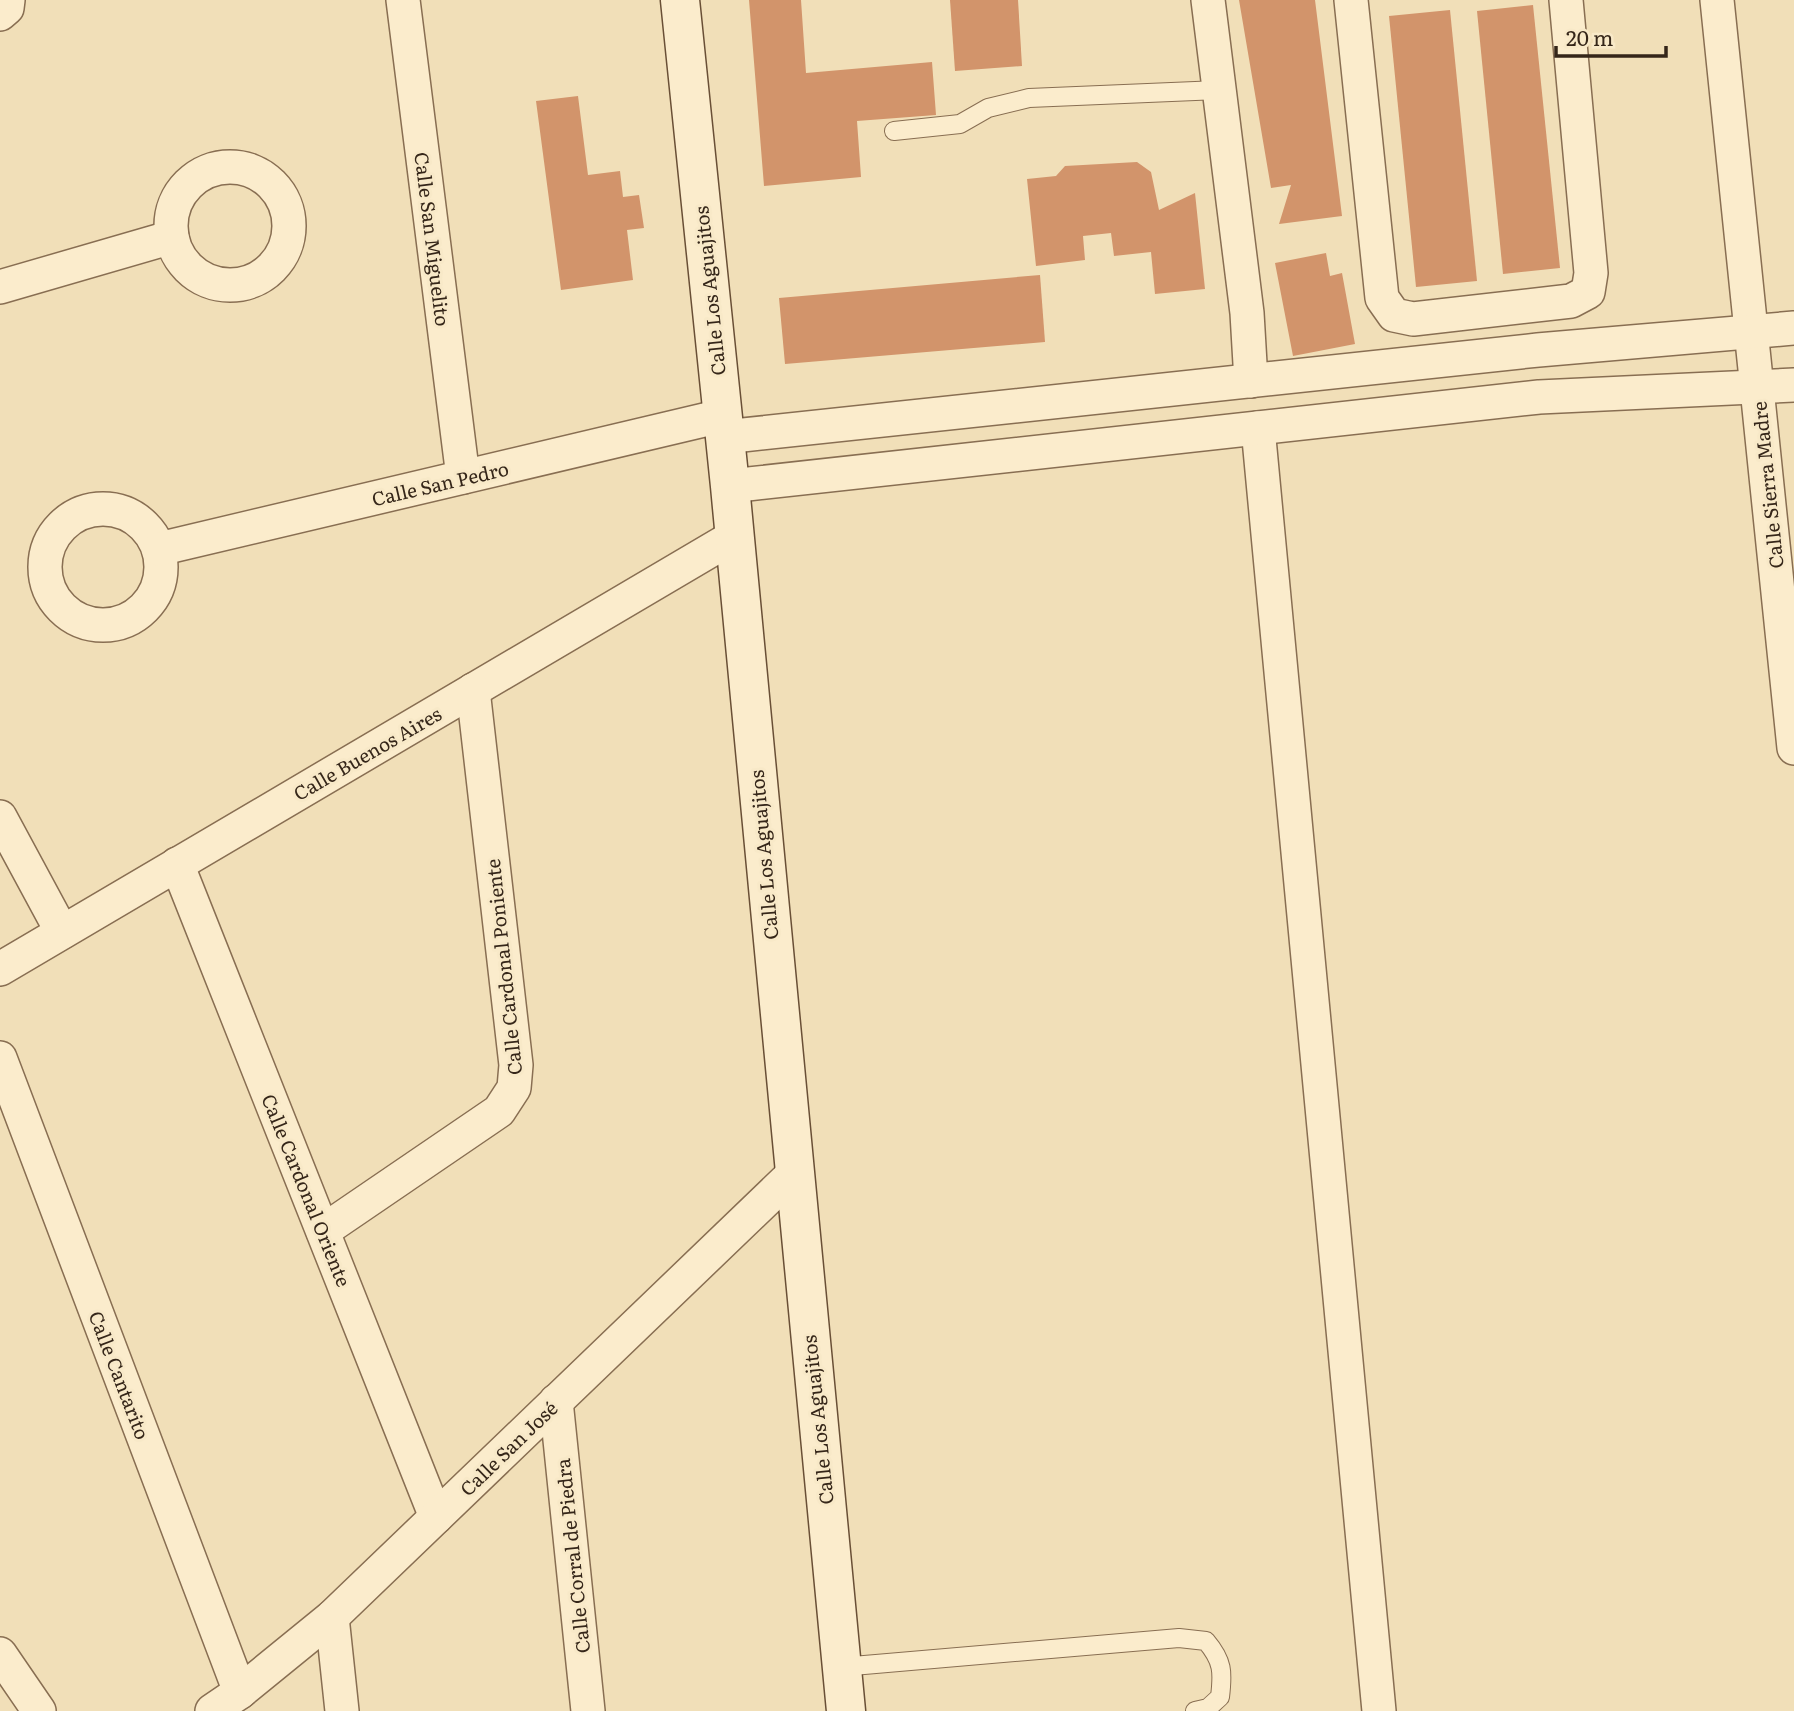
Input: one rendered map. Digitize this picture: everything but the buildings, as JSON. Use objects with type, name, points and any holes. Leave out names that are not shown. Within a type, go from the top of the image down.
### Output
[{"type":"street","points":[[0,14],[7,8],[8,0]]},
{"type":"street","name":"Calle San Miguelito","points":[[403,0],[463,477]]},
{"type":"street","name":"Calle Los Aguajitos","points":[[680,0],[730,486],[846,1711]]},
{"type":"street","points":[[1208,0],[1247,313],[1251,381]]},
{"type":"street","points":[[1355,0],[1382,298],[1394,315],[1413,318],[1571,301],[1588,292],[1591,273],[1566,0]]},
{"type":"street","points":[[1717,0],[1751,332]]},
{"type":"street","points":[[0,287],[172,237]]},
{"type":"street","name":"Calle San Pedro","points":[[159,549],[463,477],[723,427],[1251,381],[1538,350],[1794,328]]},
{"type":"street","name":"Calle Sierra Madre","points":[[1751,332],[1794,748]]},
{"type":"street","points":[[730,486],[1539,397],[1794,385]]},
{"type":"street","points":[[1258,428],[1379,1711]]},
{"type":"street","name":"Calle Buenos Aires","points":[[0,969],[733,537]]},
{"type":"street","name":"Calle Cardonal Poniente","points":[[323,1231],[499,1111],[514,1088],[516,1065],[473,690]]},
{"type":"street","points":[[0,817],[62,932]]},
{"type":"street","name":"Calle Cardonal Oriente","points":[[177,864],[436,1517]]},
{"type":"street","name":"Calle Cantarito","points":[[0,1058],[240,1692]]},
{"type":"street","name":"Calle San José","points":[[212,1711],[240,1692],[332,1617],[794,1173]]},
{"type":"street","name":"Calle Corral de Piedra","points":[[556,1401],[587,1711]]},
{"type":"street","points":[[332,1617],[342,1711]]},
{"type":"street","points":[[0,1654],[39,1711]]},
{"type":"lane","points":[[894,131],[961,124],[988,108],[1029,98],[1219,90]]},
{"type":"lane","points":[[841,1667],[1179,1638],[1206,1641],[1217,1654],[1222,1673],[1220,1697],[1208,1708],[1195,1711]]}]
